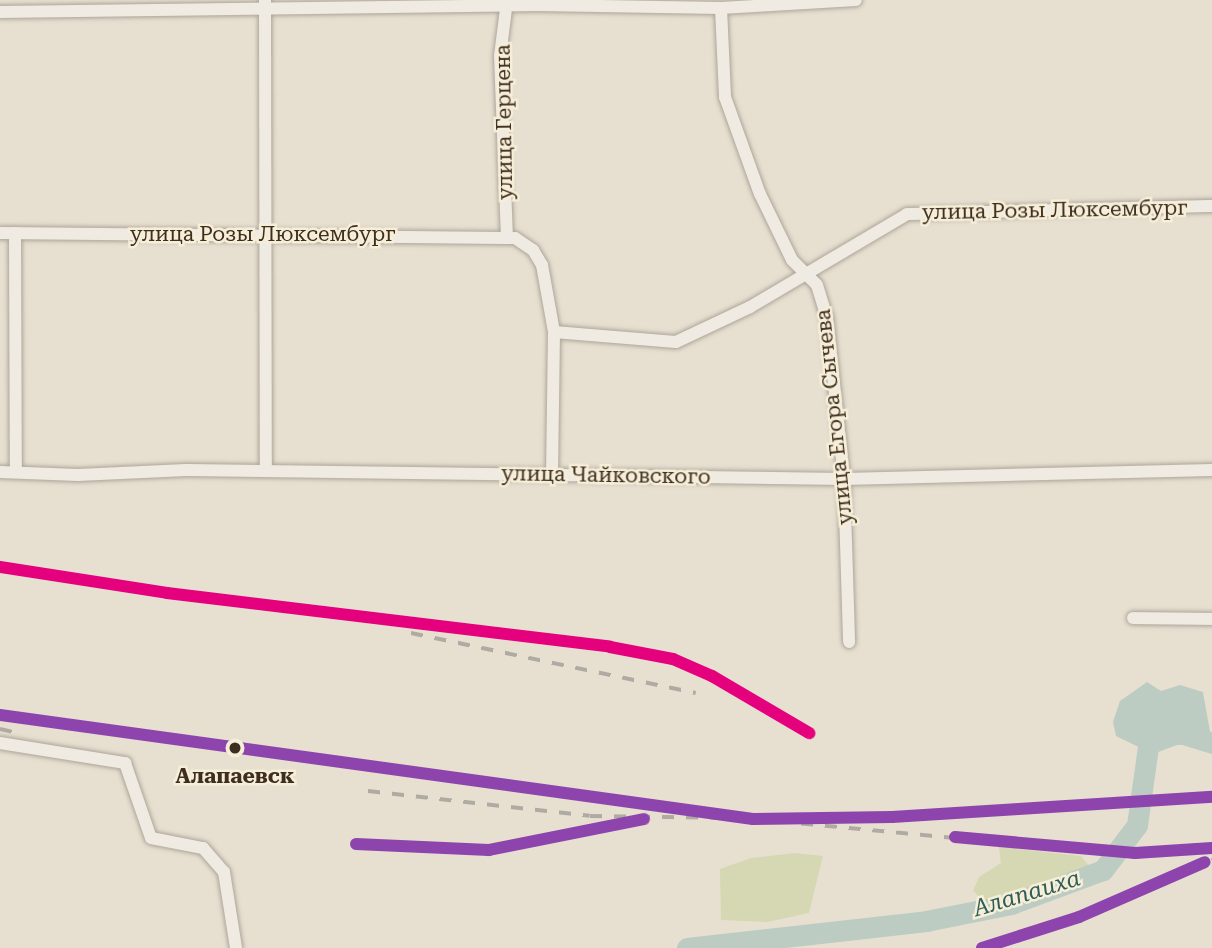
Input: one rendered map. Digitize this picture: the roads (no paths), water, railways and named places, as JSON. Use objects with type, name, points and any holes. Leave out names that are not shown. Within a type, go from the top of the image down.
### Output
[{"type":"street","points":[[0,12],[265,6],[506,9],[537,3],[722,8],[856,0]]},
{"type":"street","points":[[265,6],[266,470]]},
{"type":"street","name":"улица Егора Сычева","points":[[722,8],[725,97],[760,194],[792,260],[808,273],[827,317],[844,479],[849,642]]},
{"type":"street","name":"улица Герцена","points":[[506,9],[500,56],[507,235]]},
{"type":"street","name":"улица Розы Люксембург","points":[[0,233],[507,235],[525,243],[542,265],[554,332],[676,342],[808,273],[907,214],[1212,206]]},
{"type":"street","points":[[15,233],[16,472]]},
{"type":"street","points":[[552,474],[554,332]]},
{"type":"street","name":"улица Чайковского","points":[[0,472],[266,470],[844,479],[1212,470]]},
{"type":"street","points":[[1133,618],[1212,619]]},
{"type":"street","points":[[0,743],[125,763],[150,838],[203,848],[224,872],[236,948]]},
{"type":"waterway","name":"Алапаиха","points":[[687,948],[926,921],[1011,904],[1103,870],[1137,825],[1151,726]]},
{"type":"waterway","name":"Алапаиха","points":[[1180,733],[1212,743]]},
{"type":"railway","points":[[0,567],[167,593],[610,647],[673,659],[712,676],[809,733]]},
{"type":"railway","points":[[411,633],[696,693]]},
{"type":"railway","points":[[0,729],[13,732]]},
{"type":"railway","points":[[368,791],[590,816],[741,818]]},
{"type":"railway","points":[[753,819],[1092,851],[1135,853],[1212,848]]},
{"type":"railway","points":[[356,844],[489,850],[617,823]]},
{"type":"railway","points":[[982,948],[1079,917],[1212,860]]},
{"type":"place","name":"Алапаевск","points":[[235,748]]}]
